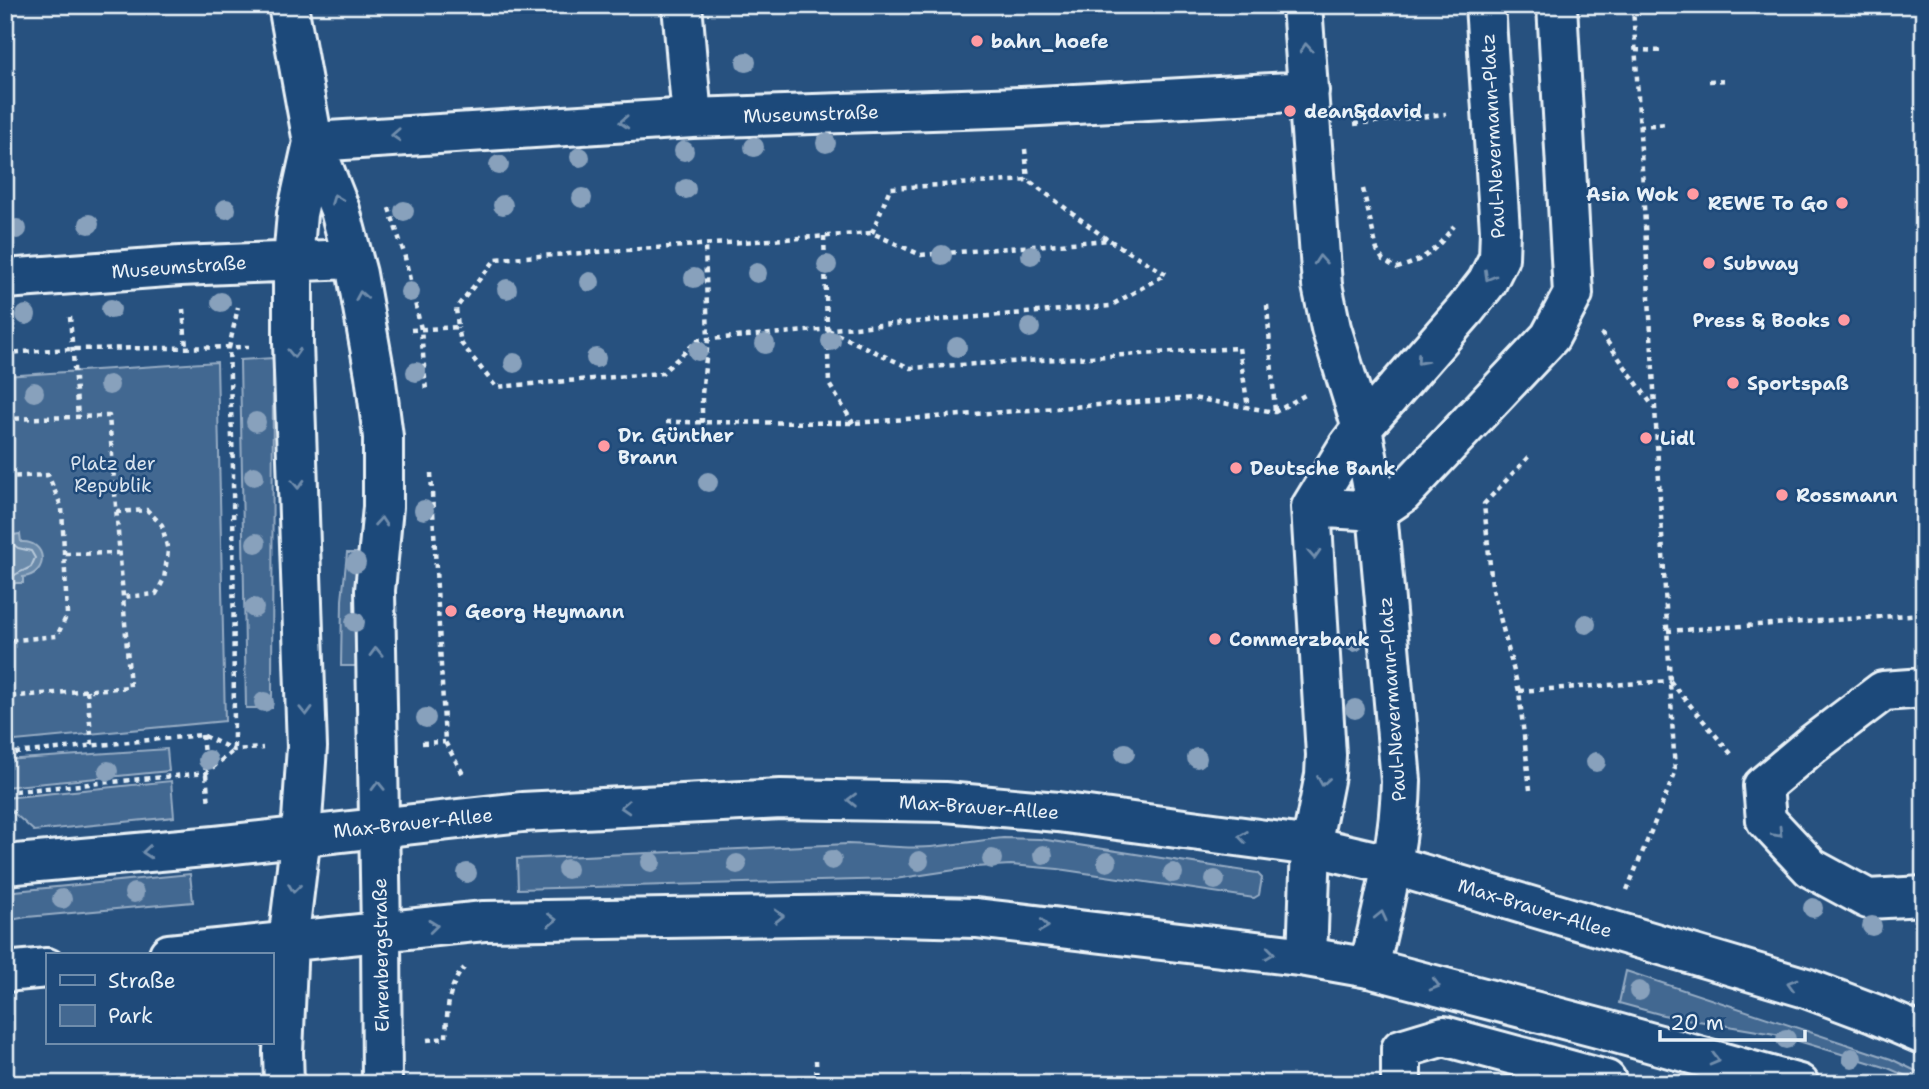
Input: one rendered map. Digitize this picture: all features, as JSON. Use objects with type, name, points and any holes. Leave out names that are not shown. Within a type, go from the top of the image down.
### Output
[{"type":"main road","points":[[288,5],[313,142],[340,210],[354,259],[383,437],[383,508],[375,590],[379,827]]},
{"type":"main road","points":[[682,5],[692,118]]},
{"type":"main road","points":[[685,46],[700,26],[698,5]]},
{"type":"main road","name":"Paul-Nevermann-Platz","points":[[1302,5],[1322,285],[1331,328],[1362,428],[1377,511],[1401,781],[1401,810],[1392,865],[1369,968]]},
{"type":"main road","name":"Paul-Nevermann-Platz","points":[[1311,507],[1349,445],[1466,309],[1487,282],[1499,258],[1500,230],[1485,5]]},
{"type":"main road","points":[[1307,957],[1311,846],[1325,775],[1326,755],[1311,507],[1377,511],[1402,494],[1550,337],[1573,294],[1557,5]]},
{"type":"main road","name":"Museumstraße","points":[[313,142],[692,118],[1021,107],[1309,91]]},
{"type":"main road","points":[[284,1084],[288,942],[301,835],[307,747],[293,343],[293,260],[297,214],[313,142]]},
{"type":"main road","name":"Museumstraße","points":[[5,279],[293,260],[354,259]]},
{"type":"main road","points":[[1924,688],[1883,691],[1763,786],[1766,820],[1811,868],[1868,899],[1924,896]]},
{"type":"main road","name":"Max-Brauer-Allee","points":[[5,864],[215,846],[522,812],[781,799],[945,802],[1058,812],[1311,846],[1392,865],[1806,988],[1924,1035]]},
{"type":"main road","name":"Ehrenbergstraße","points":[[379,827],[382,1084]]},
{"type":"main road","points":[[179,953],[484,920],[858,915],[976,918],[1307,957],[1369,968],[1615,1032],[1799,1084]]},
{"type":"main road","points":[[5,972],[46,968]]},
{"type":"main road","points":[[1401,1084],[1401,1049],[1444,1036],[1606,1080],[1604,1084]]},
{"type":"path","points":[[1626,935],[1626,890],[1675,773],[1633,5]]},
{"type":"path","points":[[1635,50],[1664,51]]},
{"type":"path","points":[[1709,81],[1727,80]]},
{"type":"path","points":[[1348,125],[1451,114]]},
{"type":"path","points":[[1639,126],[1668,124]]},
{"type":"path","points":[[872,233],[890,188],[1028,180],[1109,240],[1166,274],[1110,306],[698,340],[662,373],[496,387],[461,343],[456,308],[496,259],[872,233],[921,254],[1109,240]]},
{"type":"path","points":[[1362,187],[1377,250],[1383,260],[1397,268],[1417,262],[1440,245],[1457,223]]},
{"type":"path","points":[[388,205],[404,253],[421,329],[426,395]]},
{"type":"path","points":[[824,236],[829,384],[853,423]]},
{"type":"path","points":[[702,423],[708,340],[705,244]]},
{"type":"path","points":[[67,274],[78,417]]},
{"type":"path","points":[[1573,294],[1655,410]]},
{"type":"path","points":[[1267,305],[1275,412]]},
{"type":"path","points":[[402,331],[458,327]]},
{"type":"path","points":[[827,330],[910,368],[1239,348],[1248,408]]},
{"type":"path","points":[[5,353],[72,349],[253,347]]},
{"type":"path","points":[[229,348],[233,468],[234,750]]},
{"type":"path","points":[[666,422],[853,423],[1193,398],[1275,412],[1346,372]]},
{"type":"path","points":[[5,419],[109,416],[130,688],[5,696]]},
{"type":"path","points":[[1530,790],[1520,691],[1492,586],[1484,504],[1531,454]]},
{"type":"path","points":[[418,743],[444,742],[430,460]]},
{"type":"path","points":[[5,477],[48,475],[62,508],[66,615],[57,636],[5,641]]},
{"type":"path","points":[[116,512],[147,510],[162,525],[168,551],[164,579],[156,594],[123,597]]},
{"type":"path","points":[[65,554],[119,553]]},
{"type":"path","points":[[1667,631],[1924,614]]},
{"type":"path","points":[[1520,691],[1670,681]]},
{"type":"path","points":[[1670,681],[1747,772],[1763,786]]},
{"type":"path","points":[[87,690],[92,746]]},
{"type":"path","points":[[202,735],[206,773]]},
{"type":"path","points":[[5,753],[202,735],[234,750],[274,748]]},
{"type":"path","points":[[5,792],[206,773],[234,750]]},
{"type":"path","points":[[816,1059],[817,1084]]},
{"type":"green space","points":[[273,358],[272,708],[246,708],[240,360]]},
{"type":"green space","name":"Platz der Republik","points":[[217,362],[225,721],[5,742],[5,595],[15,583],[20,543],[5,529],[5,376]]},
{"type":"green space","points":[[347,553],[362,553],[363,666],[341,666],[342,600]]},
{"type":"green space","points":[[167,749],[169,771],[5,787],[5,760]]},
{"type":"green space","points":[[171,781],[174,817],[34,831],[5,805],[5,798]]},
{"type":"green space","points":[[1003,838],[1040,839],[1257,873],[1262,878],[1259,895],[1254,898],[1058,869],[1011,865],[975,867],[895,879],[518,889],[517,859],[848,844],[921,847]]},
{"type":"green space","points":[[190,874],[193,902],[5,921],[5,892]]},
{"type":"green space","points":[[1626,971],[1891,1059],[1924,1075],[1924,1084],[1888,1068],[1775,1034],[1663,1015],[1619,1003]]},
{"type":"water","points":[[5,529],[13,535],[20,534],[21,542],[36,546],[42,558],[38,570],[23,577],[23,583],[15,583],[7,595],[5,595]]},
{"type":"place","name":"bahn_hoefe","points":[[977,41]]},
{"type":"place","name":"dean&david","points":[[1290,111]]},
{"type":"place","name":"Asia Wok","points":[[1693,194]]},
{"type":"place","name":"REWE To Go","points":[[1842,203]]},
{"type":"place","name":"Subway","points":[[1709,263]]},
{"type":"place","name":"Press & Books","points":[[1844,320]]},
{"type":"place","name":"Sportspaß","points":[[1733,383]]},
{"type":"place","name":"Lidl","points":[[1646,438]]},
{"type":"place","name":"Dr. Günther Brann","points":[[604,446]]},
{"type":"place","name":"Deutsche Bank","points":[[1236,468]]},
{"type":"place","name":"Rossmann","points":[[1782,495]]},
{"type":"place","name":"Georg Heymann","points":[[451,611]]},
{"type":"place","name":"Commerzbank","points":[[1215,639]]}]
